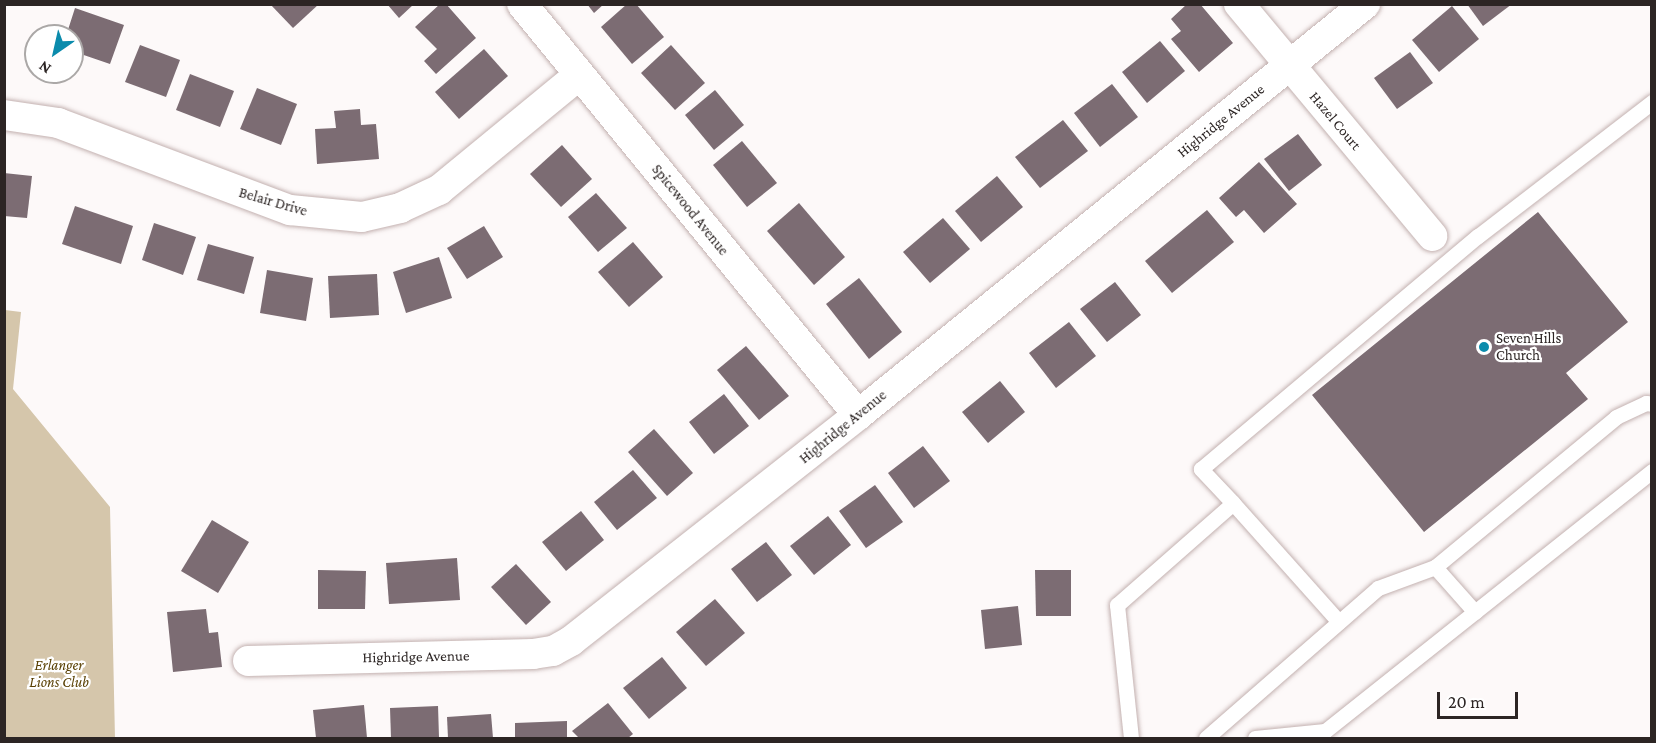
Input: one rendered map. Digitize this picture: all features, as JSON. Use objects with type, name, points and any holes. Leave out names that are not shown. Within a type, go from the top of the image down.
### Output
[{"type":"street","name":"Spicewood Avenue","points":[[522,4],[858,415]]},
{"type":"street","name":"Hazel Court","points":[[1239,4],[1432,236]]},
{"type":"street","name":"Highridge Avenue","points":[[248,661],[553,651],[597,623],[858,415],[1365,4]]},
{"type":"street","name":"Belair Drive","points":[[4,115],[58,123],[290,210],[362,217],[400,208],[439,190],[579,75]]},
{"type":"lane","points":[[1339,622],[1201,469],[1451,259],[1652,102]]},
{"type":"lane","points":[[1432,236],[1451,259]]},
{"type":"lane","points":[[1206,738],[1378,588],[1435,567],[1616,417],[1646,403],[1652,404]]},
{"type":"lane","points":[[1255,738],[1325,731],[1652,471]]},
{"type":"lane","points":[[1131,738],[1117,605],[1233,503]]},
{"type":"lane","points":[[1435,567],[1475,612]]},
{"type":"green space","name":"Erlanger Lions Club","points":[[5,310],[21,312],[13,389],[110,507],[115,738],[5,738]]},
{"type":"building","points":[[270,4],[319,4],[293,28]]},
{"type":"building","points":[[387,4],[414,4],[399,18]]},
{"type":"building","points":[[440,4],[446,4],[476,38],[436,74],[424,61],[437,49],[415,27]]},
{"type":"building","points":[[587,4],[604,4],[594,13]]},
{"type":"building","points":[[627,4],[636,4],[664,37],[632,64],[601,27]]},
{"type":"building","points":[[1187,4],[1200,4],[1233,43],[1199,72],[1171,39],[1181,31],[1171,19]]},
{"type":"building","points":[[1467,4],[1512,4],[1483,26]]},
{"type":"building","points":[[1452,6],[1479,39],[1439,72],[1412,40]]},
{"type":"building","points":[[75,8],[124,25],[110,64],[84,55],[84,24],[70,24]]},
{"type":"building","points":[[1160,41],[1185,71],[1147,103],[1122,72]]},
{"type":"building","points":[[140,45],[180,60],[166,97],[125,82]]},
{"type":"building","points":[[671,45],[705,83],[675,110],[641,73]]},
{"type":"building","points":[[484,49],[508,76],[459,119],[435,92]]},
{"type":"building","points":[[1410,52],[1433,83],[1397,109],[1374,78]]},
{"type":"building","points":[[190,74],[234,91],[220,127],[176,110]]},
{"type":"building","points":[[1112,84],[1138,117],[1100,147],[1074,113]]},
{"type":"building","points":[[257,88],[297,104],[281,145],[240,129]]},
{"type":"building","points":[[715,90],[744,125],[714,150],[685,115]]},
{"type":"building","points":[[360,109],[361,125],[376,124],[379,159],[317,164],[315,129],[336,128],[334,111]]},
{"type":"building","points":[[1063,120],[1088,151],[1040,188],[1015,157]]},
{"type":"building","points":[[1298,134],[1322,165],[1289,191],[1264,159]]},
{"type":"building","points":[[742,141],[777,183],[747,207],[713,165]]},
{"type":"building","points":[[562,145],[592,179],[561,207],[530,174]]},
{"type":"building","points":[[1259,162],[1297,204],[1264,233],[1244,210],[1236,217],[1219,198]]},
{"type":"building","points":[[4,173],[32,176],[27,218],[4,216]]},
{"type":"building","points":[[997,176],[1023,207],[981,242],[955,211]]},
{"type":"building","points":[[596,193],[627,228],[598,252],[568,217]]},
{"type":"building","points":[[799,203],[845,257],[814,285],[767,231]]},
{"type":"building","points":[[75,206],[133,226],[121,264],[62,244]]},
{"type":"building","points":[[1207,210],[1234,242],[1172,293],[1145,261]]},
{"type":"building","name":"Seven Hills Church","points":[[1538,212],[1628,322],[1566,373],[1588,399],[1424,532],[1312,395]]},
{"type":"building","points":[[943,218],[970,249],[930,283],[903,252]]},
{"type":"building","points":[[154,223],[196,237],[183,275],[142,260]]},
{"type":"building","points":[[484,226],[503,257],[467,279],[447,248]]},
{"type":"building","points":[[633,242],[663,277],[629,307],[598,272]]},
{"type":"building","points":[[208,244],[254,257],[244,294],[197,280]]},
{"type":"building","points":[[439,257],[452,298],[406,313],[393,272]]},
{"type":"building","points":[[267,270],[313,278],[306,321],[260,313]]},
{"type":"building","points":[[377,274],[379,315],[330,318],[328,276]]},
{"type":"building","points":[[859,278],[902,332],[869,359],[826,304]]},
{"type":"building","points":[[1115,282],[1141,315],[1107,342],[1080,309]]},
{"type":"building","points":[[1069,322],[1096,356],[1056,388],[1029,353]]},
{"type":"building","points":[[746,346],[789,396],[759,420],[717,370]]},
{"type":"building","points":[[1000,381],[1025,412],[988,443],[962,412]]},
{"type":"building","points":[[724,394],[749,426],[714,454],[689,422]]},
{"type":"building","points":[[654,429],[693,473],[667,496],[628,452]]},
{"type":"building","points":[[923,446],[950,481],[914,508],[888,473]]},
{"type":"building","points":[[633,470],[657,498],[617,530],[594,502]]},
{"type":"building","points":[[875,485],[903,522],[866,548],[839,511]]},
{"type":"building","points":[[581,511],[604,540],[566,571],[542,542]]},
{"type":"building","points":[[828,516],[851,545],[814,575],[790,546]]},
{"type":"building","points":[[212,520],[249,542],[218,593],[181,571]]},
{"type":"building","points":[[766,542],[792,575],[757,602],[731,569]]},
{"type":"building","points":[[457,558],[460,600],[389,604],[386,563]]},
{"type":"building","points":[[516,564],[551,602],[526,625],[491,587]]},
{"type":"building","points":[[318,570],[366,571],[365,609],[318,609]]},
{"type":"building","points":[[1035,570],[1071,570],[1071,616],[1036,616]]},
{"type":"building","points":[[715,599],[745,633],[706,666],[676,632]]},
{"type":"building","points":[[1018,606],[1022,645],[985,649],[981,610]]},
{"type":"building","points":[[206,609],[209,633],[218,632],[222,667],[173,672],[167,612]]},
{"type":"building","points":[[662,657],[687,688],[649,719],[623,688]]},
{"type":"building","points":[[608,703],[633,734],[628,738],[579,738],[572,731]]},
{"type":"building","points":[[364,705],[367,738],[316,738],[313,710]]},
{"type":"building","points":[[438,706],[439,738],[391,738],[390,708]]},
{"type":"building","points":[[491,714],[493,738],[448,738],[447,717]]},
{"type":"building","points":[[567,721],[567,738],[515,738],[515,723]]},
{"type":"place","name":"Seven Hills Church","points":[[1484,347]]}]
